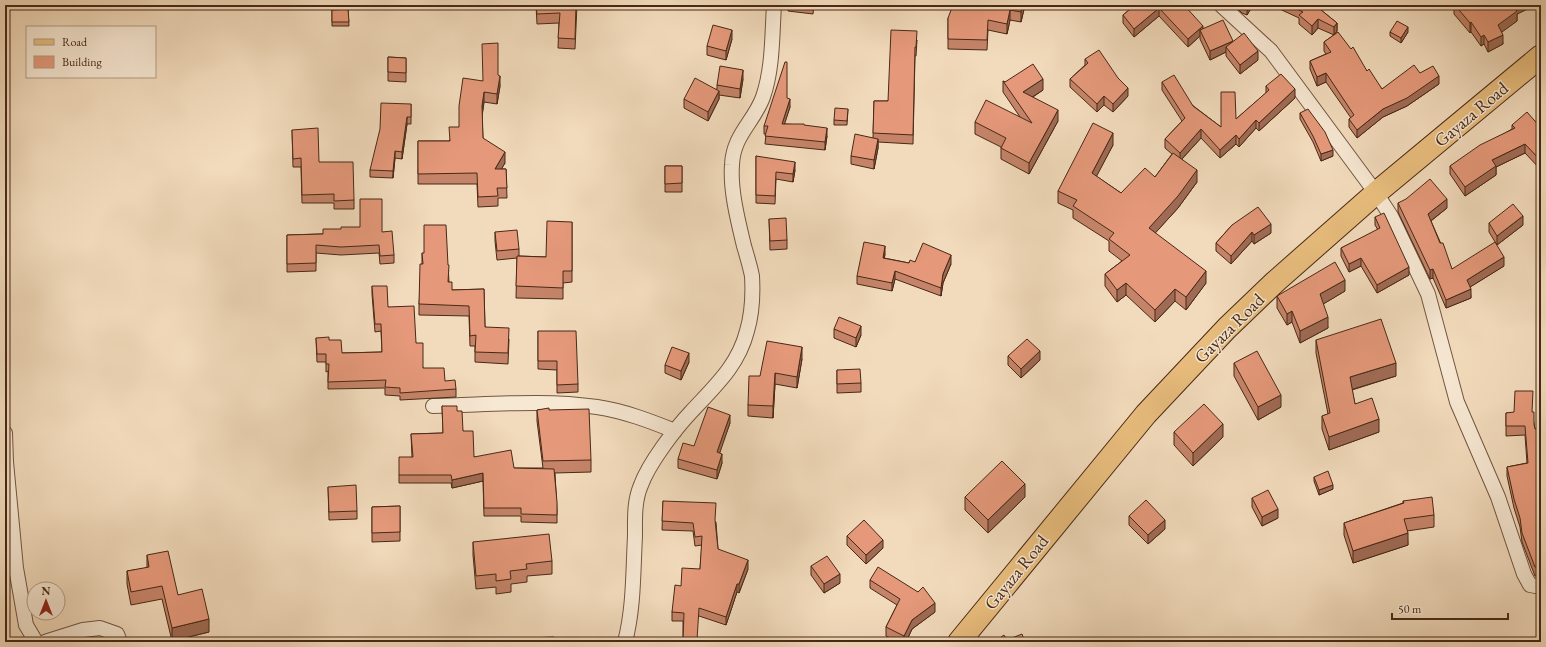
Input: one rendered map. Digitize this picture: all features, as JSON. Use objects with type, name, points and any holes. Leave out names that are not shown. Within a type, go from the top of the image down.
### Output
[{"type":"main road","name":"Gayaza Road","points":[[959,642],[1151,408],[1227,328],[1269,287],[1376,193],[1541,56]]},
{"type":"street","points":[[624,642],[632,605],[636,505],[641,485],[666,443],[675,431],[728,373],[739,354],[747,331],[751,310],[752,276],[734,198],[731,166],[733,151],[738,138],[762,99],[766,86],[770,63],[774,5]]},
{"type":"street","points":[[1221,5],[1271,51],[1392,216],[1428,294],[1457,402],[1498,497],[1524,574],[1530,585],[1541,587]]},
{"type":"street","points":[[433,406],[550,403],[574,404],[616,411],[648,420],[675,431]]},
{"type":"street","points":[[5,433],[6,462],[16,568],[26,625],[36,642]]},
{"type":"street","points":[[45,642],[83,630],[100,628],[117,634],[120,642]]},
{"type":"building","points":[[536,5],[576,5],[575,39],[558,38],[560,13],[537,14]]},
{"type":"building","points":[[953,5],[1022,5],[1021,12],[1010,10],[1007,24],[988,20],[987,40],[948,39],[948,18]]},
{"type":"building","points":[[1135,5],[1184,5],[1203,26],[1188,39],[1159,8],[1134,29],[1123,15]]},
{"type":"building","points":[[1289,5],[1315,5],[1337,23],[1334,27],[1318,19],[1312,26],[1299,15],[1303,12]]},
{"type":"building","points":[[1455,5],[1515,5],[1513,6],[1517,11],[1498,25],[1503,35],[1488,42],[1484,35],[1481,37],[1471,22],[1470,23]]},
{"type":"building","points":[[348,9],[349,22],[332,22],[332,10]]},
{"type":"building","points":[[1223,20],[1233,41],[1210,51],[1200,30]]},
{"type":"building","points":[[1397,21],[1408,27],[1401,38],[1390,32]]},
{"type":"building","points":[[713,25],[732,30],[726,51],[707,46]]},
{"type":"building","points":[[891,30],[917,31],[915,47],[913,135],[873,133],[874,101],[888,101]]},
{"type":"building","points":[[1338,32],[1351,49],[1353,47],[1367,71],[1369,69],[1382,89],[1414,65],[1420,73],[1433,66],[1439,76],[1407,98],[1383,109],[1357,130],[1349,119],[1354,115],[1326,73],[1317,77],[1310,61],[1331,52],[1324,42]]},
{"type":"building","points":[[1244,33],[1258,51],[1240,65],[1226,47]]},
{"type":"building","points":[[498,43],[498,75],[500,76],[497,94],[484,92],[482,106],[483,138],[505,152],[495,169],[506,169],[507,188],[497,188],[498,196],[478,197],[477,173],[418,174],[418,141],[450,141],[449,127],[459,127],[459,106],[463,78],[483,81],[482,44]]},
{"type":"building","points":[[1099,50],[1118,78],[1128,88],[1113,104],[1104,96],[1097,104],[1070,79],[1088,63],[1085,59]]},
{"type":"building","points":[[388,57],[406,58],[406,73],[388,72]]},
{"type":"building","points":[[785,62],[787,62],[787,98],[790,99],[782,124],[804,124],[827,128],[825,142],[765,136],[768,126],[764,126]]},
{"type":"building","points":[[1033,64],[1043,79],[1023,92],[1058,110],[1029,163],[1001,148],[1006,138],[975,122],[986,100],[1032,123],[1003,81],[1005,82]]},
{"type":"building","points":[[720,66],[743,70],[740,89],[717,85]]},
{"type":"building","points":[[1281,74],[1295,89],[1259,123],[1256,120],[1239,139],[1236,135],[1220,150],[1201,129],[1180,153],[1165,139],[1185,118],[1162,82],[1174,75],[1193,106],[1221,127],[1221,92],[1235,92],[1236,119],[1269,90],[1266,86]]},
{"type":"building","points":[[695,78],[719,91],[708,112],[684,99]]},
{"type":"building","points":[[381,103],[411,104],[411,117],[407,117],[402,152],[395,151],[393,171],[370,170],[380,129]]},
{"type":"building","points":[[835,108],[848,109],[847,121],[834,120]]},
{"type":"building","points":[[1308,109],[1325,132],[1333,150],[1321,154],[1300,113]]},
{"type":"building","points":[[1527,112],[1541,128],[1537,132],[1541,136],[1541,161],[1525,144],[1492,160],[1496,166],[1465,187],[1450,166],[1480,145],[1515,128],[1512,125]]},
{"type":"building","points":[[1093,123],[1113,133],[1092,173],[1121,193],[1145,168],[1155,177],[1173,153],[1197,170],[1178,196],[1149,228],[1206,271],[1186,297],[1175,289],[1155,310],[1126,283],[1117,290],[1105,274],[1130,255],[1109,239],[1114,233],[1073,206],[1077,200],[1058,191]]},
{"type":"building","points":[[318,128],[319,162],[353,162],[354,200],[334,201],[334,194],[302,195],[301,158],[293,159],[292,130]]},
{"type":"building","points":[[855,134],[878,139],[874,160],[851,156]]},
{"type":"building","points":[[756,156],[795,162],[793,174],[776,172],[775,196],[756,195]]},
{"type":"building","points":[[665,166],[682,166],[682,183],[665,184]]},
{"type":"building","points":[[1430,179],[1447,199],[1428,214],[1440,243],[1443,243],[1452,269],[1495,242],[1504,257],[1467,280],[1471,289],[1446,300],[1433,269],[1430,270],[1398,203],[1406,199]]},
{"type":"building","points":[[360,199],[382,199],[382,232],[392,231],[394,255],[380,256],[379,245],[341,247],[316,245],[316,263],[287,264],[287,235],[323,234],[323,229],[360,227]]},
{"type":"building","points":[[1513,204],[1523,216],[1497,236],[1489,223]]},
{"type":"building","points":[[1258,207],[1271,224],[1254,235],[1252,232],[1231,256],[1216,243],[1232,225]]},
{"type":"building","points":[[1384,213],[1409,267],[1377,285],[1361,258],[1349,264],[1341,248],[1380,228],[1375,217]]},
{"type":"building","points":[[786,218],[787,240],[770,241],[769,219]]},
{"type":"building","points":[[547,221],[572,222],[572,271],[563,271],[563,288],[516,286],[517,256],[546,257]]},
{"type":"building","points":[[424,225],[446,225],[449,265],[448,282],[452,282],[452,290],[484,289],[485,327],[509,328],[508,353],[475,352],[476,335],[470,336],[469,306],[419,304],[420,264],[423,264],[422,253],[424,253]]},
{"type":"building","points":[[517,230],[519,249],[497,251],[495,232]]},
{"type":"building","points":[[864,242],[885,246],[883,258],[909,263],[910,260],[915,262],[923,243],[951,255],[943,274],[941,288],[895,271],[892,283],[857,276]]},
{"type":"building","points":[[1335,262],[1345,280],[1320,294],[1328,317],[1300,331],[1292,311],[1287,314],[1277,296]]},
{"type":"building","points":[[372,286],[387,286],[388,307],[414,306],[416,343],[423,343],[423,368],[444,368],[445,381],[455,380],[456,389],[400,393],[400,388],[385,387],[386,380],[328,382],[329,364],[326,364],[326,354],[317,354],[316,338],[329,337],[329,340],[341,340],[342,353],[382,352],[381,324],[375,324]]},
{"type":"building","points":[[839,317],[861,326],[856,338],[834,329]]},
{"type":"building","points":[[1381,319],[1396,363],[1350,377],[1355,404],[1372,398],[1379,419],[1329,437],[1322,416],[1330,413],[1316,340]]},
{"type":"building","points":[[538,331],[576,331],[578,384],[557,385],[557,361],[538,361]]},
{"type":"building","points":[[1027,339],[1040,351],[1021,369],[1008,356]]},
{"type":"building","points":[[767,341],[802,347],[797,377],[775,373],[773,406],[748,405],[749,376],[760,376]]},
{"type":"building","points":[[672,347],[689,353],[681,371],[665,365]]},
{"type":"building","points":[[1257,351],[1281,395],[1258,407],[1234,363]]},
{"type":"building","points":[[860,369],[861,383],[837,384],[837,370]]},
{"type":"building","points":[[1515,391],[1533,391],[1532,412],[1534,412],[1534,424],[1535,429],[1540,429],[1541,447],[1538,447],[1541,461],[1541,567],[1535,567],[1522,533],[1520,518],[1507,467],[1528,463],[1525,426],[1506,426],[1506,413],[1514,412]]},
{"type":"building","points":[[1204,404],[1223,424],[1193,453],[1174,432]]},
{"type":"building","points":[[442,406],[457,406],[457,411],[462,411],[463,431],[473,431],[474,457],[511,450],[514,468],[554,469],[557,515],[521,514],[521,508],[484,508],[483,473],[452,480],[451,475],[399,475],[399,457],[413,457],[411,434],[443,433]]},
{"type":"building","points":[[708,407],[730,415],[717,452],[722,454],[717,470],[678,459],[683,443],[694,446]]},
{"type":"building","points":[[549,408],[549,410],[589,409],[591,460],[543,461],[537,410]]},
{"type":"building","points":[[1002,461],[1025,484],[988,520],[965,497]]},
{"type":"building","points":[[1328,471],[1333,485],[1319,490],[1314,477]]},
{"type":"building","points":[[356,485],[357,511],[329,512],[328,487]]},
{"type":"building","points":[[1268,490],[1278,509],[1262,517],[1252,498]]},
{"type":"building","points":[[1432,497],[1434,515],[1404,519],[1408,533],[1353,551],[1344,523],[1404,503],[1403,501]]},
{"type":"building","points":[[1146,500],[1165,520],[1148,535],[1129,516]]},
{"type":"building","points":[[663,501],[716,503],[715,520],[718,549],[748,560],[739,584],[737,584],[726,617],[699,608],[697,640],[700,640],[700,642],[644,642],[644,638],[683,640],[684,613],[672,612],[675,585],[681,586],[682,568],[700,569],[702,536],[695,537],[693,523],[662,521]]},
{"type":"building","points":[[400,506],[400,532],[372,533],[372,507]]},
{"type":"building","points":[[864,520],[883,540],[866,555],[847,536]]},
{"type":"building","points":[[549,534],[552,561],[526,564],[527,569],[510,571],[511,579],[496,581],[496,574],[476,576],[473,542]]},
{"type":"building","points":[[168,551],[178,595],[202,589],[209,619],[172,628],[162,586],[131,592],[127,571],[149,567],[147,555]]},
{"type":"building","points":[[827,556],[840,574],[824,584],[811,566]]},
{"type":"building","points":[[878,567],[918,592],[923,587],[935,603],[912,620],[904,636],[886,627],[900,599],[870,580]]},
{"type":"building","points":[[1022,634],[1025,642],[994,642],[1004,635],[1007,640]]},
{"type":"building","points":[[554,637],[555,642],[530,642],[530,638]]}]
